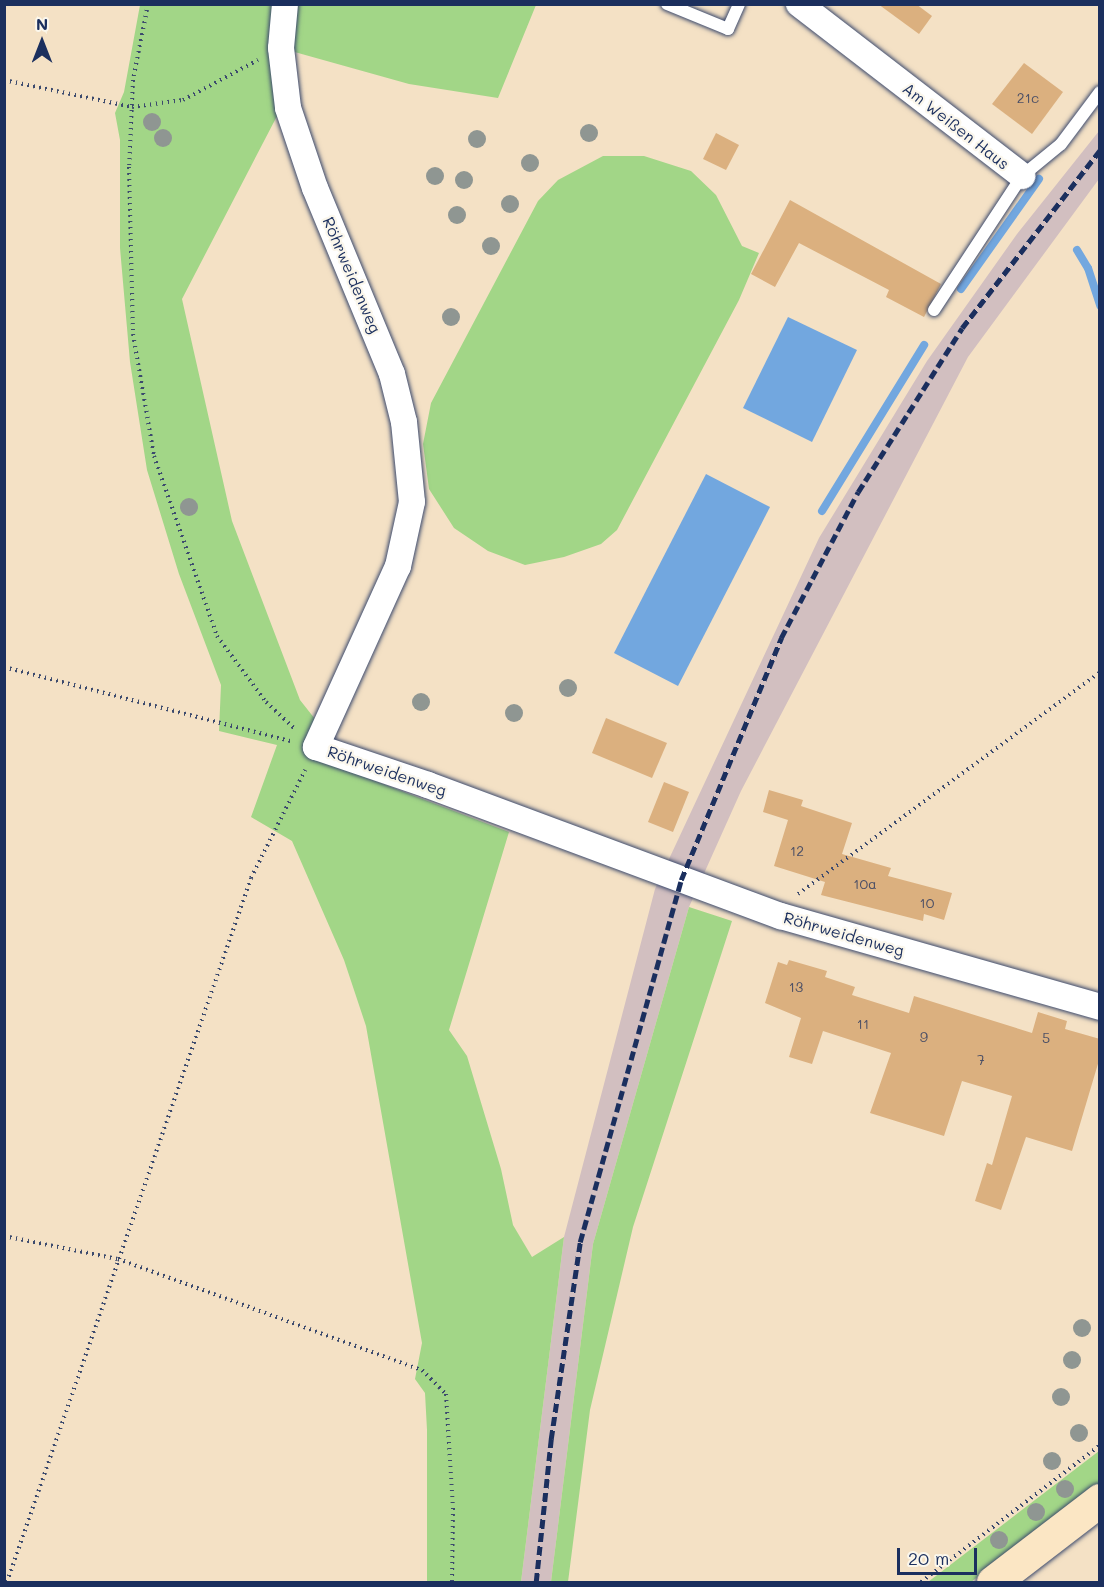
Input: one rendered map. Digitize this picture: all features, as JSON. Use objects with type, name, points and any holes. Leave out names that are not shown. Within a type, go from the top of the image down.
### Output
[{"type":"main road","points":[[993,1582],[1100,1500]]},
{"type":"street","name":"Röhrweidenweg","points":[[285,4],[281,48],[288,108],[298,140],[392,374],[404,422],[411,492],[398,566],[316,747],[428,785],[781,916],[1100,1007]]},
{"type":"street","name":"Am Weißen Haus","points":[[799,4],[1022,176]]},
{"type":"lane","points":[[667,4],[728,29],[740,4]]},
{"type":"lane","name":"Am Weißen Haus","points":[[1022,176],[1061,144],[1100,92]]},
{"type":"lane","points":[[934,310],[1022,176]]},
{"type":"path","points":[[148,4],[132,107],[129,167],[134,334],[154,456],[217,636],[266,702],[316,747]]},
{"type":"path","points":[[4,80],[132,107],[183,100],[281,48]]},
{"type":"path","points":[[4,668],[316,747]]},
{"type":"path","points":[[781,916],[813,880],[1100,672]]},
{"type":"path","points":[[7,1582],[251,878],[316,747]]},
{"type":"path","points":[[4,1236],[118,1260],[422,1370],[446,1394],[453,1508],[452,1582]]},
{"type":"path","points":[[921,1582],[1100,1444]]},
{"type":"shaded area","points":[[1099,131],[1099,179],[968,357],[741,791],[689,907],[593,1244],[551,1582],[521,1582],[564,1237],[655,889],[819,538],[927,361],[1017,234]]},
{"type":"green space","points":[[140,5],[536,5],[498,98],[409,84],[291,51],[296,99],[276,118],[182,299],[232,521],[300,700],[330,738],[323,761],[509,832],[449,1030],[467,1056],[501,1169],[513,1225],[532,1257],[564,1237],[521,1582],[427,1582],[425,1393],[415,1379],[422,1343],[366,1026],[344,960],[292,841],[251,817],[277,745],[219,731],[221,685],[179,574],[147,470],[130,362],[120,248],[120,140],[115,113],[124,92]]},
{"type":"green space","points":[[603,156],[644,156],[691,171],[716,195],[742,246],[759,253],[739,300],[617,530],[601,544],[564,557],[525,565],[488,551],[454,528],[429,489],[423,444],[431,403],[538,201],[558,180]]},
{"type":"green space","points":[[689,907],[732,921],[633,1227],[590,1410],[568,1582],[551,1582],[593,1244]]},
{"type":"green space","points":[[1099,1451],[1099,1484],[971,1582],[928,1582]]},
{"type":"water","points":[[788,317],[857,350],[812,442],[743,408]]},
{"type":"water","points":[[706,474],[770,507],[678,686],[614,653]]},
{"type":"building","points":[[878,4],[916,4],[932,16],[919,34]]},
{"type":"building","points":[[1024,63],[1063,92],[1032,134],[992,104]]},
{"type":"building","points":[[716,133],[739,145],[726,170],[703,159]]},
{"type":"building","points":[[790,200],[941,284],[924,317],[886,297],[889,290],[799,243],[775,287],[751,274]]},
{"type":"building","points":[[606,718],[667,743],[652,778],[592,753]]},
{"type":"building","points":[[664,782],[689,792],[673,832],[648,822]]},
{"type":"building","points":[[769,790],[803,800],[801,806],[852,823],[842,854],[891,868],[888,876],[952,893],[944,920],[924,914],[923,921],[821,895],[825,882],[774,866],[788,820],[763,812]]},
{"type":"building","points":[[789,960],[827,971],[825,977],[855,987],[852,995],[909,1013],[914,996],[1032,1033],[1038,1012],[1067,1021],[1065,1029],[1100,1039],[1100,1057],[1072,1151],[1026,1137],[1001,1210],[975,1201],[987,1163],[992,1165],[1012,1096],[962,1081],[944,1136],[870,1113],[891,1053],[823,1031],[812,1064],[789,1057],[801,1018],[765,1003],[778,962],[787,965]]},
{"type":"waterway","points":[[961,289],[1039,179]]},
{"type":"waterway","points":[[1077,250],[1088,268],[1100,306]]},
{"type":"waterway","points":[[822,511],[924,345]]},
{"type":"railway","points":[[536,1582],[551,1439],[580,1242],[681,880],[781,638],[858,492],[962,328],[1100,150]]}]
